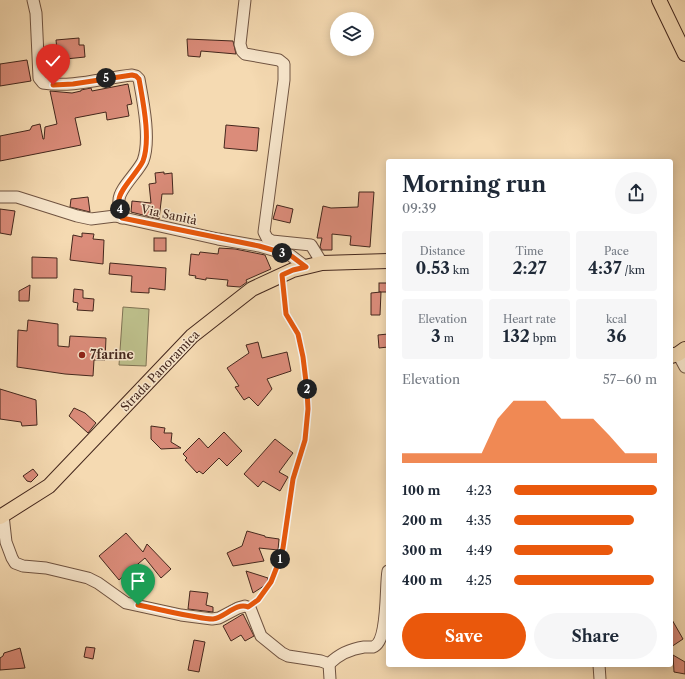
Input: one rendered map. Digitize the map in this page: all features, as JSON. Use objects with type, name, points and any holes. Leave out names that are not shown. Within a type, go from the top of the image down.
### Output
[{"type":"main road","points":[[659,0],[685,54]]},
{"type":"main road","name":"Strada Panoramica","points":[[2,516],[49,486],[192,336],[252,289],[293,270],[322,263],[386,261]]},
{"type":"street","points":[[33,0],[36,13],[39,78],[43,83],[53,85],[73,84],[132,75],[139,79],[146,143],[143,160],[137,172],[126,185],[118,198],[122,218]]},
{"type":"street","points":[[245,0],[240,44],[242,51],[245,54],[279,60],[284,64],[284,80],[264,232],[267,238],[272,241],[311,245],[322,263]]},
{"type":"street","name":"Via Sanità","points":[[0,197],[17,197],[91,219],[115,216],[259,246],[290,255],[306,267]]},
{"type":"street","points":[[678,353],[685,367]]},
{"type":"street","points":[[2,516],[6,542],[15,563],[22,566],[46,568],[88,578],[98,583],[126,603],[181,615],[212,619],[219,618],[245,606],[250,608],[261,636],[282,653],[288,656],[321,661],[329,664]]},
{"type":"street","points":[[329,664],[344,652],[374,646],[379,643],[386,614]]},
{"type":"street","points":[[329,664],[330,679]]},
{"type":"street","points":[[600,667],[600,679]]},
{"type":"path","points":[[248,607],[258,600],[271,582],[278,564],[283,548],[293,479],[305,440],[308,409],[303,357],[298,334],[286,314],[282,275]]},
{"type":"green space","points":[[123,307],[149,309],[146,366],[119,365]]},
{"type":"building","points":[[79,38],[79,45],[84,45],[85,57],[56,60],[56,40]]},
{"type":"building","points":[[187,39],[233,41],[236,54],[201,51],[200,57],[188,56]]},
{"type":"building","points":[[27,60],[31,81],[0,86],[0,64]]},
{"type":"building","points":[[60,72],[60,77],[49,77],[49,73]]},
{"type":"building","points":[[128,84],[132,104],[127,105],[129,116],[107,120],[106,112],[75,118],[81,145],[0,161],[0,136],[30,130],[32,126],[40,124],[44,139],[45,127],[57,124],[50,91],[72,93],[91,88],[92,91]]},
{"type":"building","points":[[226,125],[259,128],[257,151],[224,148]]},
{"type":"building","points":[[164,172],[164,174],[172,173],[173,194],[162,194],[159,219],[131,212],[132,201],[151,203],[149,184],[156,183],[155,173]]},
{"type":"building","points":[[359,192],[374,192],[370,247],[350,245],[351,236],[332,234],[332,250],[322,250],[320,247],[322,238],[317,238],[323,206],[331,208],[358,207]]},
{"type":"building","points":[[88,197],[90,212],[70,207],[71,199]]},
{"type":"building","points":[[277,205],[293,209],[290,223],[273,219]]},
{"type":"building","points":[[0,209],[15,211],[11,235],[0,233]]},
{"type":"building","points":[[82,233],[94,234],[93,239],[104,240],[103,264],[70,260],[73,235],[82,237]]},
{"type":"building","points":[[154,238],[166,238],[166,251],[154,251]]},
{"type":"building","points":[[219,248],[235,249],[265,255],[271,269],[246,280],[247,282],[240,287],[227,286],[228,280],[206,278],[206,280],[189,275],[191,254],[199,255],[200,252],[218,254]]},
{"type":"building","points":[[32,257],[57,258],[57,278],[32,278]]},
{"type":"building","points":[[110,263],[166,268],[165,290],[149,288],[149,293],[131,292],[132,276],[109,274]]},
{"type":"building","points":[[379,283],[386,283],[386,292],[379,292]]},
{"type":"building","points":[[30,285],[29,301],[19,301],[19,291]]},
{"type":"building","points":[[74,289],[83,290],[83,298],[94,299],[93,311],[77,310],[78,303],[73,302]]},
{"type":"building","points":[[381,292],[380,315],[371,315],[371,293]]},
{"type":"building","points":[[28,320],[58,324],[58,346],[69,347],[70,336],[106,338],[105,360],[94,360],[93,376],[65,374],[17,367],[18,330],[27,331]]},
{"type":"building","points":[[386,334],[386,347],[379,348],[378,335]]},
{"type":"building","points":[[258,342],[262,358],[287,352],[291,371],[267,379],[272,389],[258,406],[249,397],[244,400],[235,387],[239,386],[227,368],[249,353],[246,345]]},
{"type":"building","points":[[0,389],[36,400],[37,425],[22,426],[21,422],[0,419]]},
{"type":"building","points":[[74,408],[85,413],[96,423],[88,433],[69,416]]},
{"type":"building","points":[[151,426],[165,428],[164,433],[172,433],[171,442],[181,448],[161,449],[151,439]]},
{"type":"building","points":[[224,432],[242,451],[227,466],[219,458],[203,474],[199,471],[197,473],[185,460],[187,458],[183,454],[199,438],[208,448]]},
{"type":"building","points":[[275,439],[293,453],[279,472],[288,477],[280,491],[263,481],[258,487],[244,474]]},
{"type":"building","points":[[33,469],[38,475],[31,482],[27,481],[23,476]]},
{"type":"building","points":[[247,531],[265,537],[279,539],[278,550],[259,548],[264,561],[233,566],[227,553],[242,546]]},
{"type":"building","points":[[126,533],[143,552],[147,544],[171,569],[161,578],[145,558],[119,580],[99,556]]},
{"type":"building","points":[[246,571],[268,578],[267,584],[253,593]]},
{"type":"building","points":[[190,591],[208,593],[206,605],[213,607],[213,612],[188,609]]},
{"type":"building","points":[[243,614],[254,636],[245,641],[241,635],[231,641],[223,626]]},
{"type":"building","points":[[673,622],[683,639],[673,646]]},
{"type":"building","points":[[194,640],[205,642],[199,672],[188,670]]},
{"type":"building","points":[[86,647],[95,648],[93,659],[84,657]]},
{"type":"building","points":[[20,648],[25,668],[0,670],[0,658],[4,653]]},
{"type":"building","points":[[673,655],[685,662],[685,674],[674,672]]},
{"type":"place","name":"7farine","points":[[82,355]]},
{"type":"route","points":[[53,85],[73,84],[132,75],[139,79],[146,143],[143,160],[137,172],[126,185],[118,198],[122,218],[218,239],[259,246],[290,255],[306,267],[293,270],[282,275],[286,314],[298,334],[303,357],[308,409],[305,440],[293,479],[283,548],[271,582],[258,600],[248,607],[245,606],[238,608],[219,618],[212,619],[181,615],[138,605]]}]
